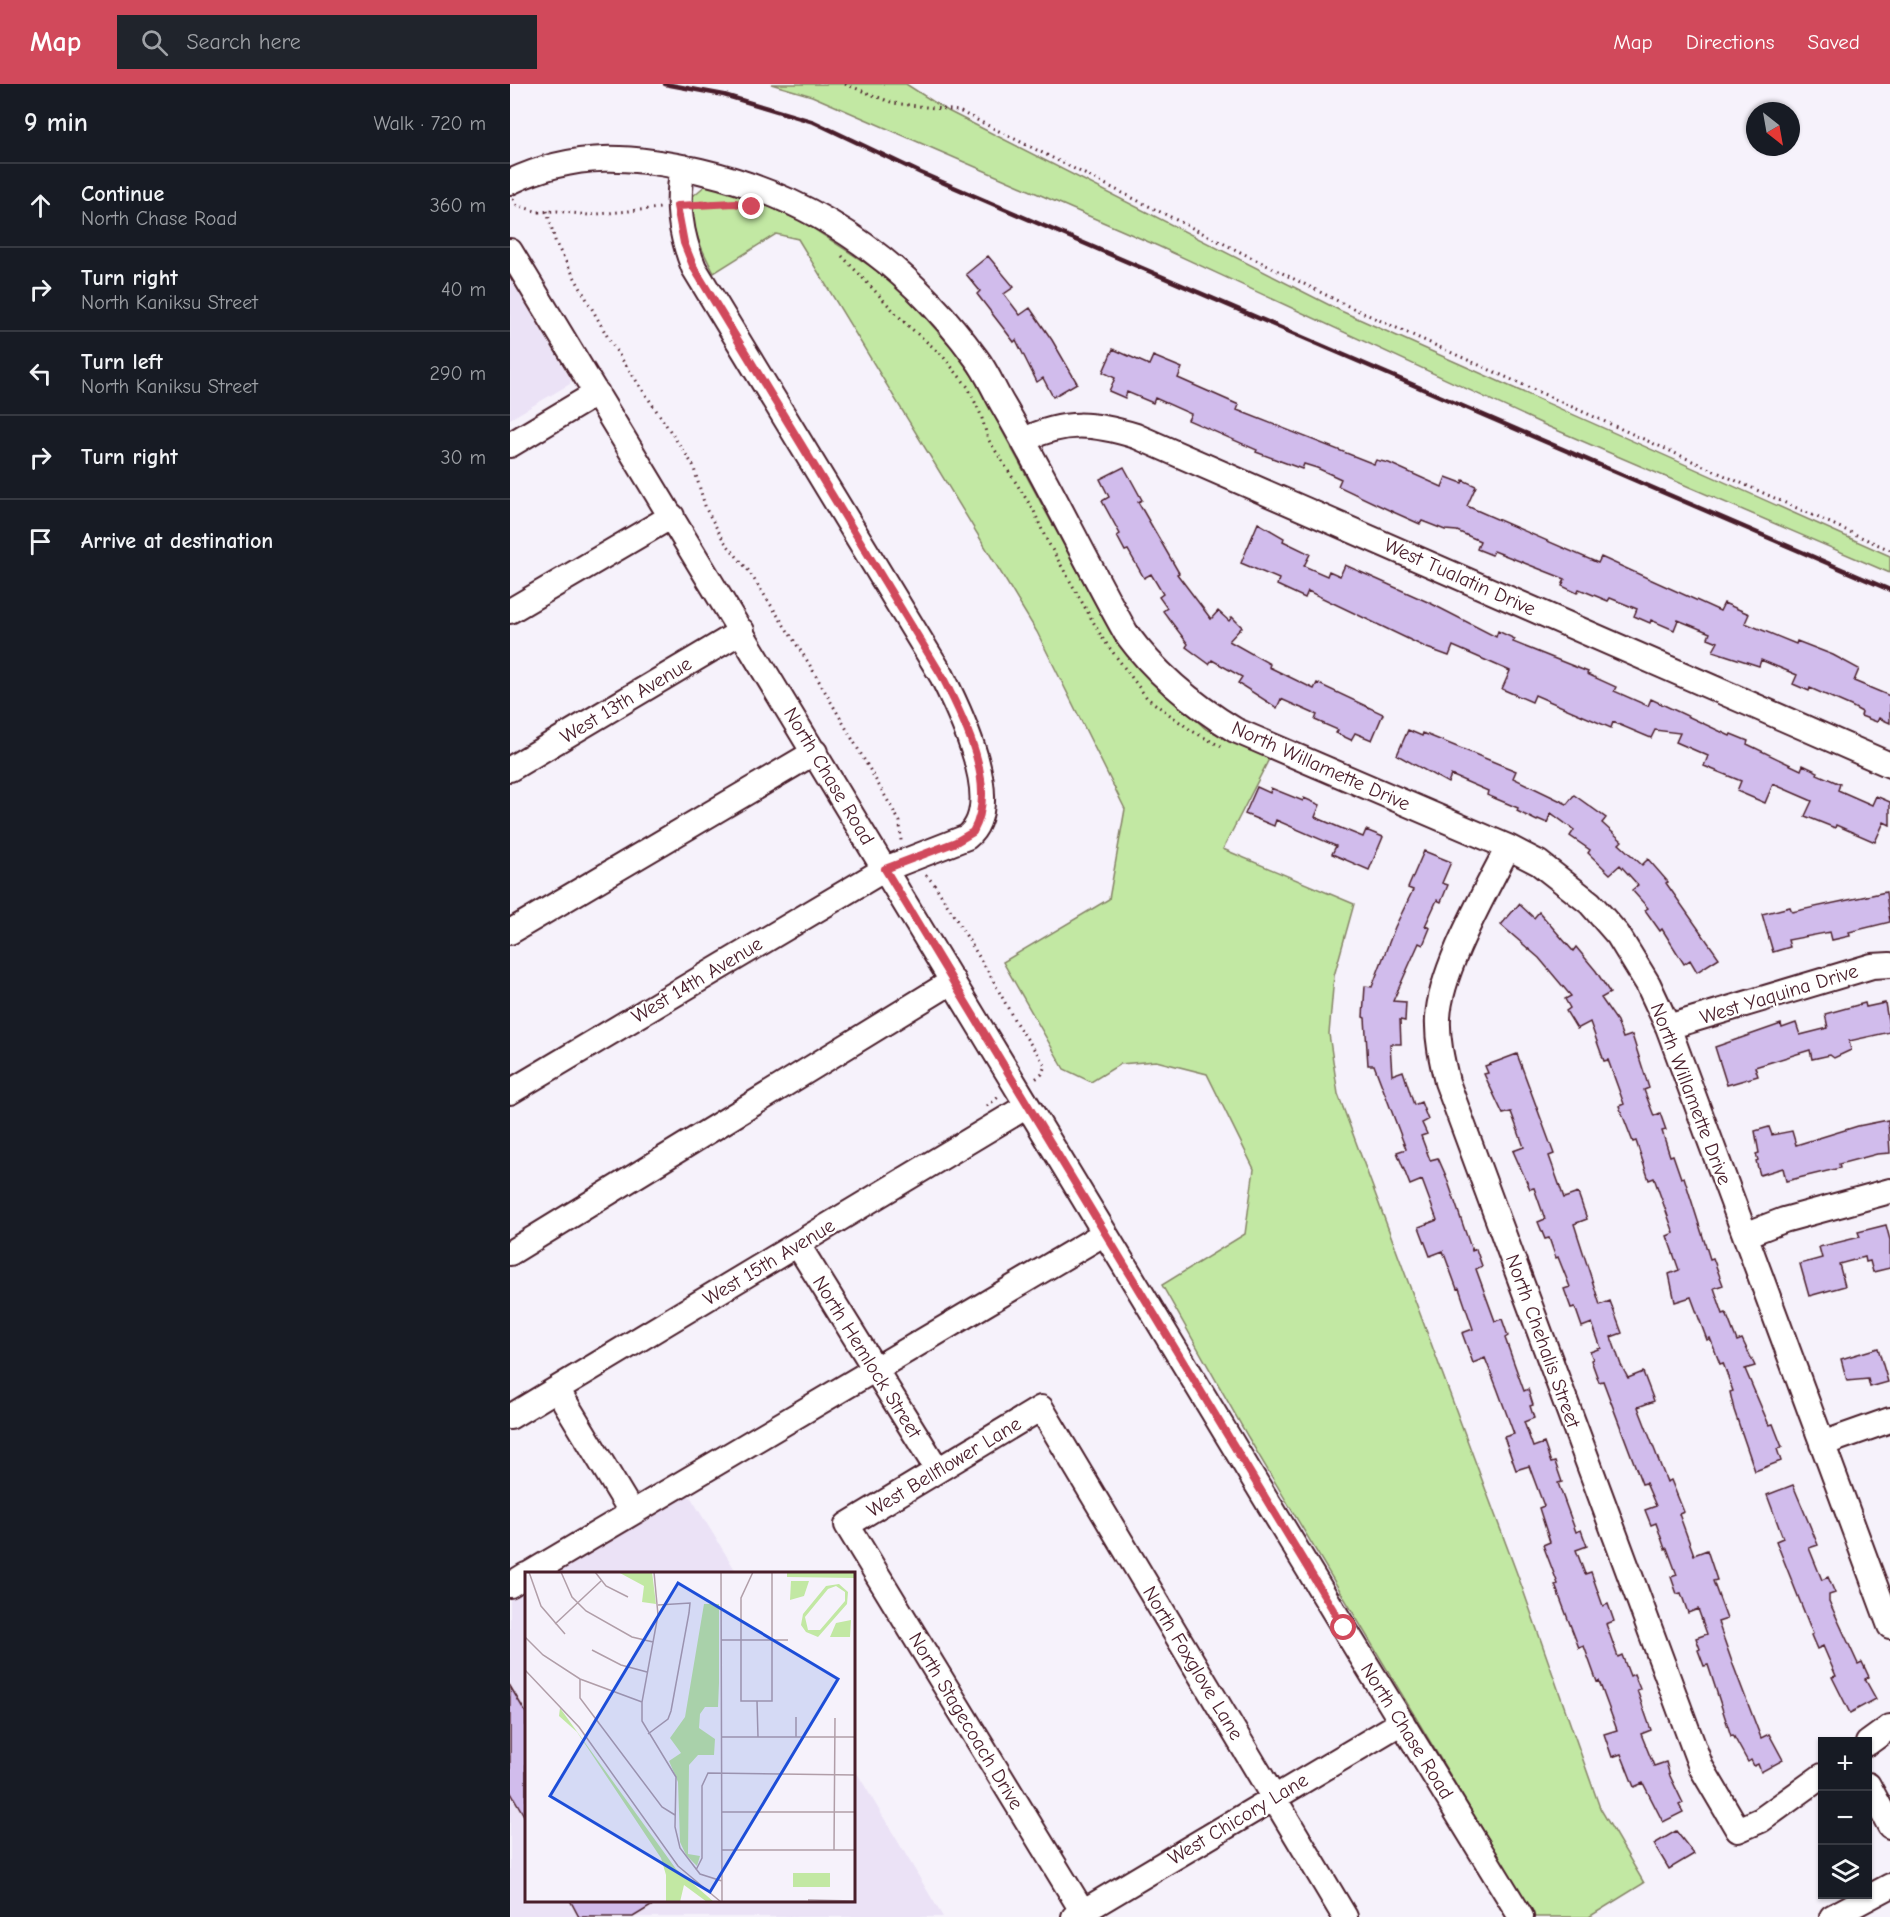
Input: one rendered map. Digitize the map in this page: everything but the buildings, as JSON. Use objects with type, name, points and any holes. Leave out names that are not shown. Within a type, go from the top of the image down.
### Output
[{"type":"street","name":"North Willamette Drive","points":[[510,182],[538,169],[578,161],[646,159],[755,186],[791,202],[869,246],[921,293],[977,359],[1024,440],[1126,633],[1143,657],[1187,698],[1235,730],[1508,846],[1557,875],[1590,903],[1605,919],[1648,984],[1668,1027],[1890,1626]]},
{"type":"street","name":"West 14th Avenue","points":[[510,1092],[885,869],[967,837],[976,826],[981,800],[978,768],[971,740],[942,676],[694,268],[684,243],[677,206],[683,167]]},
{"type":"street","name":"North Chase Road","points":[[510,251],[1521,1917]]},
{"type":"street","points":[[513,437],[597,393]]},
{"type":"street","name":"West Tualatin Drive","points":[[1024,440],[1047,429],[1073,425],[1108,428],[1136,436],[1890,765]]},
{"type":"street","points":[[510,610],[672,516]]},
{"type":"street","name":"West 13th Avenue","points":[[510,769],[742,631]]},
{"type":"street","points":[[510,932],[815,752]]},
{"type":"street","name":"North Chehalis Street","points":[[1508,846],[1459,948],[1438,1015],[1438,1037],[1447,1082],[1701,1767],[1738,1830],[1761,1820],[1818,1779]]},
{"type":"street","name":"West Yaquina Drive","points":[[1668,1027],[1872,966],[1890,964]]},
{"type":"street","points":[[510,1253],[953,981]]},
{"type":"street","name":"West 15th Avenue","points":[[510,1417],[1027,1106]]},
{"type":"street","points":[[1745,1235],[1784,1220],[1890,1191]]},
{"type":"street","points":[[531,1572],[1105,1233]]},
{"type":"street","name":"North Hemlock Street","points":[[798,1245],[937,1469]]},
{"type":"street","points":[[557,1389],[632,1513]]},
{"type":"street","name":"West Bellflower Lane","points":[[847,1525],[1041,1408]]},
{"type":"street","name":"North Foxglove Lane","points":[[1041,1408],[1345,1917]]},
{"type":"street","points":[[1822,1444],[1890,1420]]},
{"type":"street","name":"North Stagecoach Drive","points":[[847,1525],[1081,1915]]},
{"type":"street","points":[[510,1585],[525,1576]]},
{"type":"street","name":"West Chicory Lane","points":[[1081,1915],[1402,1722]]},
{"type":"street","points":[[1872,1740],[1890,1727]]},
{"type":"street","points":[[1871,1791],[1890,1826]]},
{"type":"street","points":[[1832,1917],[1890,1886]]},
{"type":"path","points":[[845,84],[893,103],[959,111],[1348,306],[1890,550]]},
{"type":"path","points":[[510,195],[517,205],[538,212],[588,215],[699,203],[744,205]]},
{"type":"path","points":[[547,211],[549,227],[556,244],[611,343],[693,465],[706,508],[724,541],[748,570],[820,681],[900,822],[901,840],[919,870],[935,885],[1016,1023],[1041,1056],[1046,1065],[1038,1078]]},
{"type":"path","points":[[838,252],[907,325],[941,354],[968,387],[981,415],[988,439],[1034,511],[1103,639],[1147,698],[1192,731],[1224,748]]},
{"type":"shaded area","points":[[510,278],[571,380],[570,384],[510,419]]},
{"type":"shaded area","points":[[682,1483],[736,1572],[532,1572]]},
{"type":"shaded area","points":[[525,1576],[525,1902],[855,1902],[855,1770],[943,1917],[510,1917],[510,1585]]},
{"type":"green space","points":[[771,84],[906,84],[948,111],[1341,311],[1890,556],[1890,573],[1547,426],[1158,246],[812,96]]},
{"type":"green space","points":[[707,184],[761,203],[805,223],[893,281],[954,350],[973,377],[1107,625],[1145,673],[1206,729],[1270,757],[1223,849],[1354,904],[1334,976],[1329,1034],[1338,1094],[1522,1587],[1600,1808],[1644,1883],[1589,1917],[1535,1917],[1248,1437],[1162,1285],[1245,1234],[1254,1169],[1207,1074],[1156,1061],[1120,1064],[1091,1082],[1064,1069],[1003,962],[1109,899],[1125,809],[1037,632],[798,239],[776,234],[714,273],[700,245],[692,207],[693,196]]},
{"type":"railway","points":[[665,84],[724,95],[814,122],[921,173],[1890,590]]},
{"type":"route","points":[[752,207],[735,203],[699,203],[677,206],[684,243],[694,268],[942,676],[963,719],[978,768],[981,800],[973,832],[956,842],[885,869],[1344,1628]]}]
